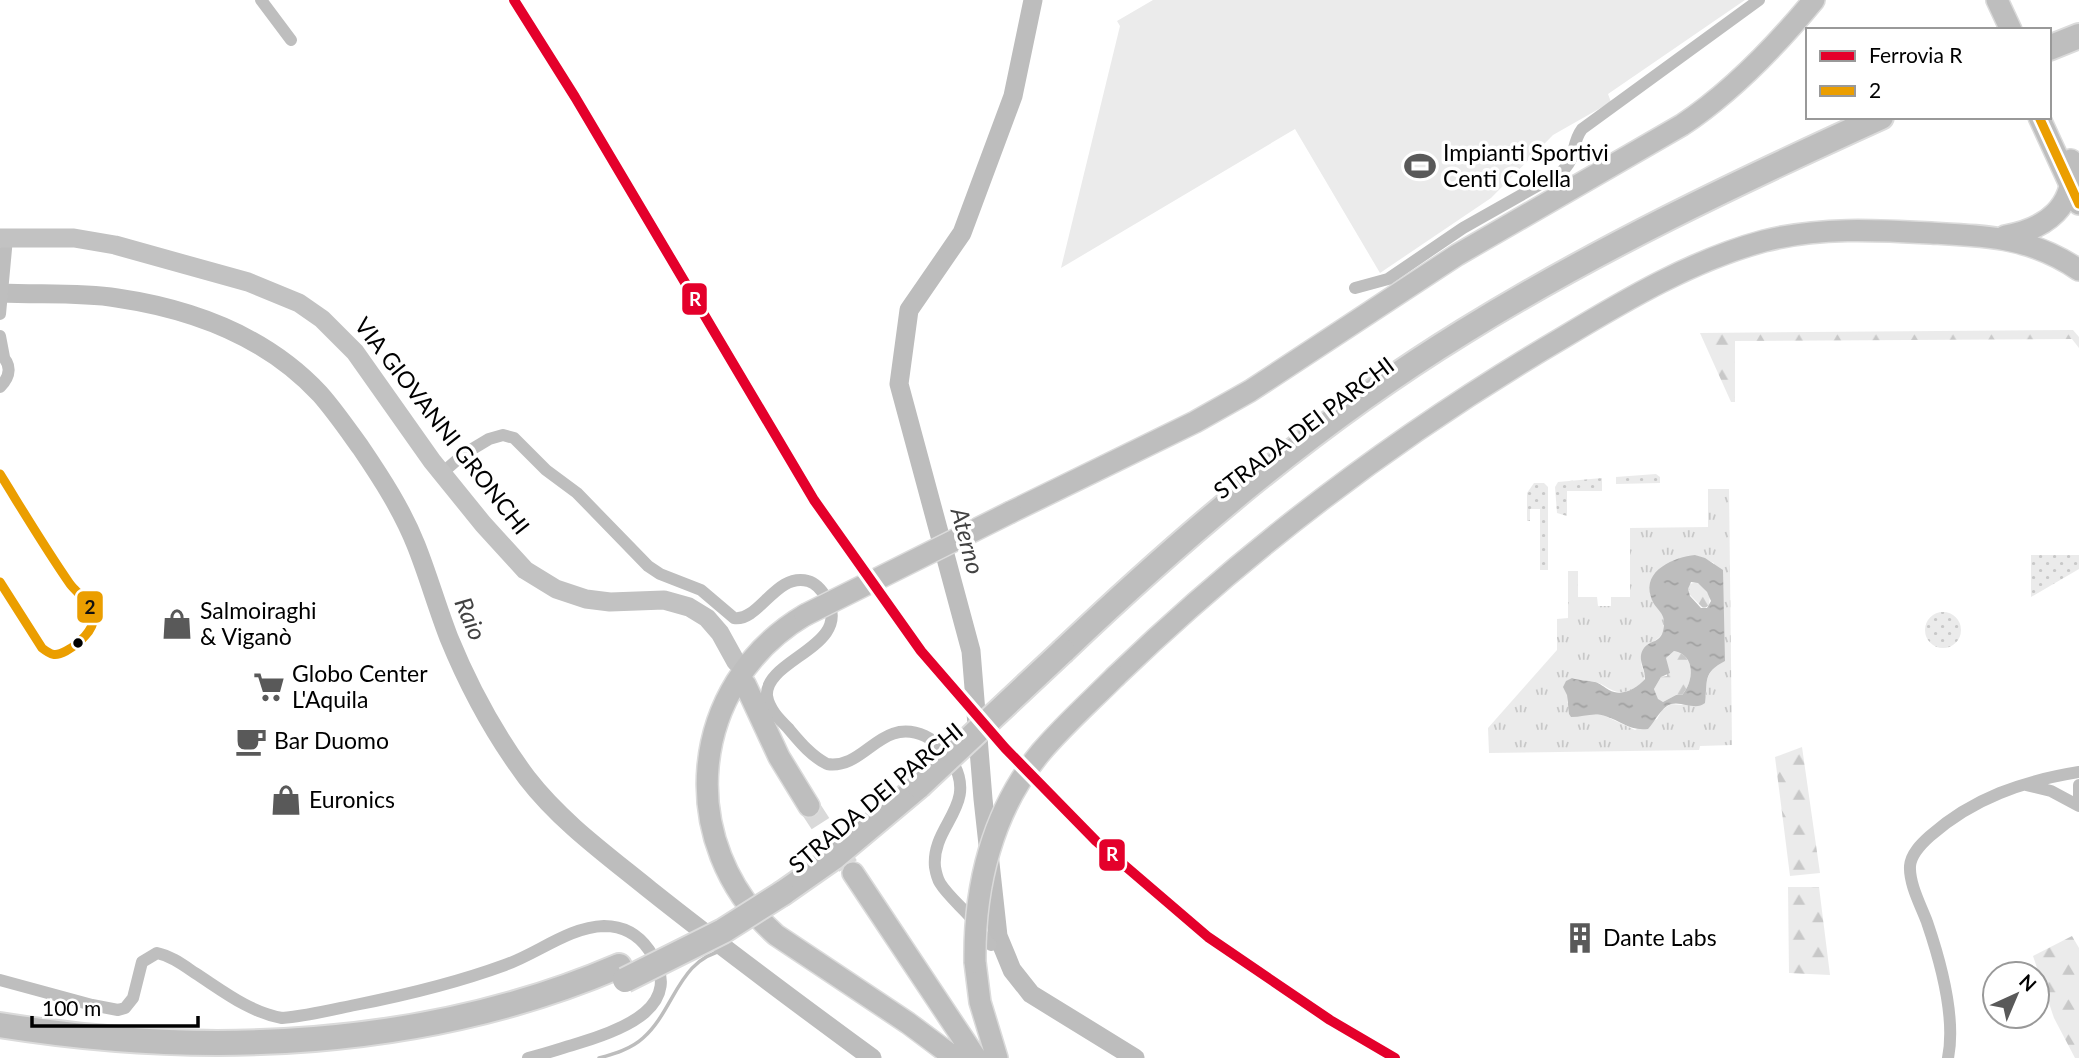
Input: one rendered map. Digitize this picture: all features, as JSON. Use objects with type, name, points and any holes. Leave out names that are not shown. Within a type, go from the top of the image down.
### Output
[{"type":"highway","points":[[2051,47],[2072,31]]},
{"type":"highway","name":"STRADA DEI PARCHI","points":[[1056,647],[1146,553],[1218,491],[1309,420],[1393,360],[1572,251],[1690,190],[1841,119]]},
{"type":"highway","name":"STRADA DEI PARCHI","points":[[0,1025],[54,1036],[155,1048],[236,1050],[316,1045],[396,1034],[475,1017],[622,973],[691,949],[779,887],[842,851],[914,780],[958,731],[1056,647],[1254,481],[1410,366],[1536,288],[1681,210],[1877,119]]},
{"type":"highway","name":"STRADA DEI PARCHI","points":[[335,1058],[418,1045],[496,1026],[573,1001],[622,973]]},
{"type":"highway","points":[[0,1040],[107,1058]]},
{"type":"main road","points":[[955,1058],[908,1023],[776,935],[759,919],[741,895],[718,851],[708,811],[706,784],[709,750],[732,687],[756,654],[774,636],[805,615],[1195,422],[1250,391],[1457,256],[1682,125],[1712,104],[1745,74],[1814,0]]},
{"type":"main road","points":[[1985,0],[1998,28]]},
{"type":"main road","points":[[1997,0],[2010,28]]},
{"type":"main road","points":[[2040,119],[2075,182]]},
{"type":"main road","points":[[2051,119],[2075,182]]},
{"type":"main road","points":[[997,1058],[980,1002],[975,962],[975,918],[980,882],[993,838],[1008,804],[1041,752],[1116,676],[1173,622],[1325,496],[1494,379],[1651,288],[1731,251],[1799,234],[1873,230],[1993,236],[2014,234],[2044,223],[2063,203],[2075,182]]},
{"type":"main road","points":[[1993,236],[2040,249],[2079,270]]},
{"type":"main road","name":"VIA GIOVANNI GRONCHI","points":[[3,238],[74,238],[115,245],[248,282],[293,299],[322,319],[350,346],[442,473],[508,554],[536,579],[563,592],[594,600],[664,600],[689,607],[716,627],[736,662]]},
{"type":"main road","points":[[745,684],[779,757],[809,806]]},
{"type":"main road","points":[[853,873],[976,1058]]},
{"type":"street","points":[[261,0],[291,40]]},
{"type":"street","points":[[1355,288],[1388,279],[1463,228],[1560,173],[1572,160],[1576,138],[1582,129],[1759,0]]},
{"type":"street","points":[[0,314],[5,261],[3,238]]},
{"type":"street","points":[[0,337],[2,355],[9,370],[8,378],[0,387]]},
{"type":"street","points":[[442,473],[481,443],[499,436],[510,436],[519,441],[546,470],[577,493],[648,566],[660,574],[701,590],[734,618],[747,616],[790,582],[808,581],[819,589],[830,606],[828,627],[817,643],[773,679],[767,692],[772,709],[814,755],[827,764],[846,762],[883,737],[897,732],[924,736],[946,752],[958,774],[961,795],[958,807],[940,839],[935,859],[936,872],[944,888],[991,945]]},
{"type":"street","points":[[1948,1058],[1950,1037],[1947,1003],[1931,935],[1910,865],[1921,845],[1959,813],[1981,800],[2018,785],[2079,772]]},
{"type":"street","points":[[2018,785],[2051,792],[2079,804],[2079,785]]},
{"type":"street","points":[[0,980],[118,1010],[125,1008],[133,998],[142,962],[157,953],[175,960],[248,1007],[265,1015],[282,1018],[386,999],[452,983],[508,964],[591,928],[617,927],[638,937],[651,952],[661,975],[654,1002],[643,1015],[628,1025],[593,1039],[528,1058]]},
{"type":"green space","name":"Impianti Sportivi Centi Colella","points":[[1153,0],[1745,0],[1608,94],[1611,102],[1553,135],[1491,198],[1380,273],[1295,129],[1061,268],[1120,26],[1117,21]]},
{"type":"green space","points":[[2073,330],[2079,337],[2079,348],[2072,339],[1735,341],[1735,402],[1731,402],[1700,333]]},
{"type":"green space","points":[[1656,474],[1660,477],[1660,483],[1616,484],[1616,477]]},
{"type":"green space","points":[[1602,478],[1602,491],[1567,491],[1567,516],[1557,513],[1555,487],[1558,482]]},
{"type":"green space","points":[[1534,483],[1544,483],[1548,487],[1548,570],[1540,570],[1540,509],[1530,509],[1530,521],[1527,521],[1527,493]]},
{"type":"green space","points":[[1708,489],[1729,489],[1732,745],[1700,746],[1699,750],[1489,753],[1488,728],[1557,650],[1557,619],[1568,618],[1568,571],[1578,571],[1578,597],[1597,597],[1598,606],[1611,606],[1611,597],[1630,597],[1630,528],[1708,527]],"holes":[[[1695,555],[1714,563],[1716,666],[1707,680],[1706,696],[1682,705],[1671,704],[1662,710],[1657,719],[1635,730],[1603,715],[1587,714],[1567,703],[1567,695],[1585,682],[1592,681],[1620,692],[1641,683],[1645,674],[1641,662],[1642,654],[1664,630],[1665,622],[1661,610]]]},
{"type":"green space","points":[[2031,555],[2079,555],[2079,569],[2031,597]]},
{"type":"green space","points":[[1698,582],[1710,596],[1709,605],[1704,609],[1688,593],[1689,584]]},
{"type":"green space","points":[[1943,612],[1956,617],[1961,630],[1956,643],[1943,648],[1930,643],[1925,630],[1930,617]]},
{"type":"green space","points":[[1674,651],[1686,658],[1691,676],[1682,695],[1663,702],[1658,700],[1654,689],[1661,677],[1667,676],[1666,658]]},
{"type":"green space","points":[[1802,747],[1820,873],[1790,876],[1775,757]]},
{"type":"green space","points":[[1788,887],[1819,887],[1830,975],[1789,973]]},
{"type":"green space","points":[[2072,936],[2079,948],[2079,1058],[2075,1058],[2051,1009],[2051,960],[2034,960],[2033,956]]},
{"type":"water","points":[[1695,555],[1723,570],[1725,661],[1709,674],[1705,703],[1697,706],[1671,704],[1661,711],[1648,729],[1630,727],[1601,715],[1571,717],[1563,687],[1566,681],[1572,678],[1595,682],[1619,693],[1633,689],[1645,679],[1642,652],[1647,645],[1661,636],[1664,626],[1662,614],[1651,597],[1651,579],[1670,562]],"holes":[[[1691,582],[1698,583],[1707,592],[1711,601],[1707,608],[1701,608],[1690,596],[1688,589]],[[1674,651],[1686,658],[1691,676],[1682,695],[1663,702],[1658,699],[1654,689],[1661,677],[1670,673],[1666,658]]]},
{"type":"waterway","name":"Aterno","points":[[1033,0],[1013,96],[962,233],[909,310],[899,384],[971,651],[998,936],[1012,970],[1031,994],[1135,1058]]},
{"type":"waterway","name":"Raio","points":[[0,293],[103,296],[173,310],[200,318],[252,341],[299,374],[336,414],[391,495],[416,545],[449,638],[465,674],[504,745],[540,794],[585,837],[650,890],[872,1058]]},
{"type":"waterway","points":[[599,1058],[628,1048],[643,1038],[654,1027],[678,986],[697,963],[726,950]]},
{"type":"tunnel","points":[[809,806],[848,866]]},
{"type":"rail line","name":"R","points":[[514,0],[575,97],[814,500],[921,651],[1005,748],[1096,841],[1208,937],[1330,1020],[1395,1058]]},
{"type":"transit line","name":"2","points":[[2040,119],[2079,204]]},
{"type":"transit line","name":"2","points":[[0,474],[70,584],[89,606],[93,614],[89,631],[70,648],[56,655],[51,654],[42,648],[0,582]]},
{"type":"place","name":"Impianti Sportivi Centi Colella","points":[[1420,166]]},
{"type":"place","name":"Salmoiraghi & Viganò","points":[[177,624]]},
{"type":"place","name":"Globo Center L'Aquila","points":[[269,687]]},
{"type":"place","name":"Bar Duomo","points":[[251,741]]},
{"type":"place","name":"Euronics","points":[[286,800]]},
{"type":"place","name":"Dante Labs","points":[[1580,938]]}]
